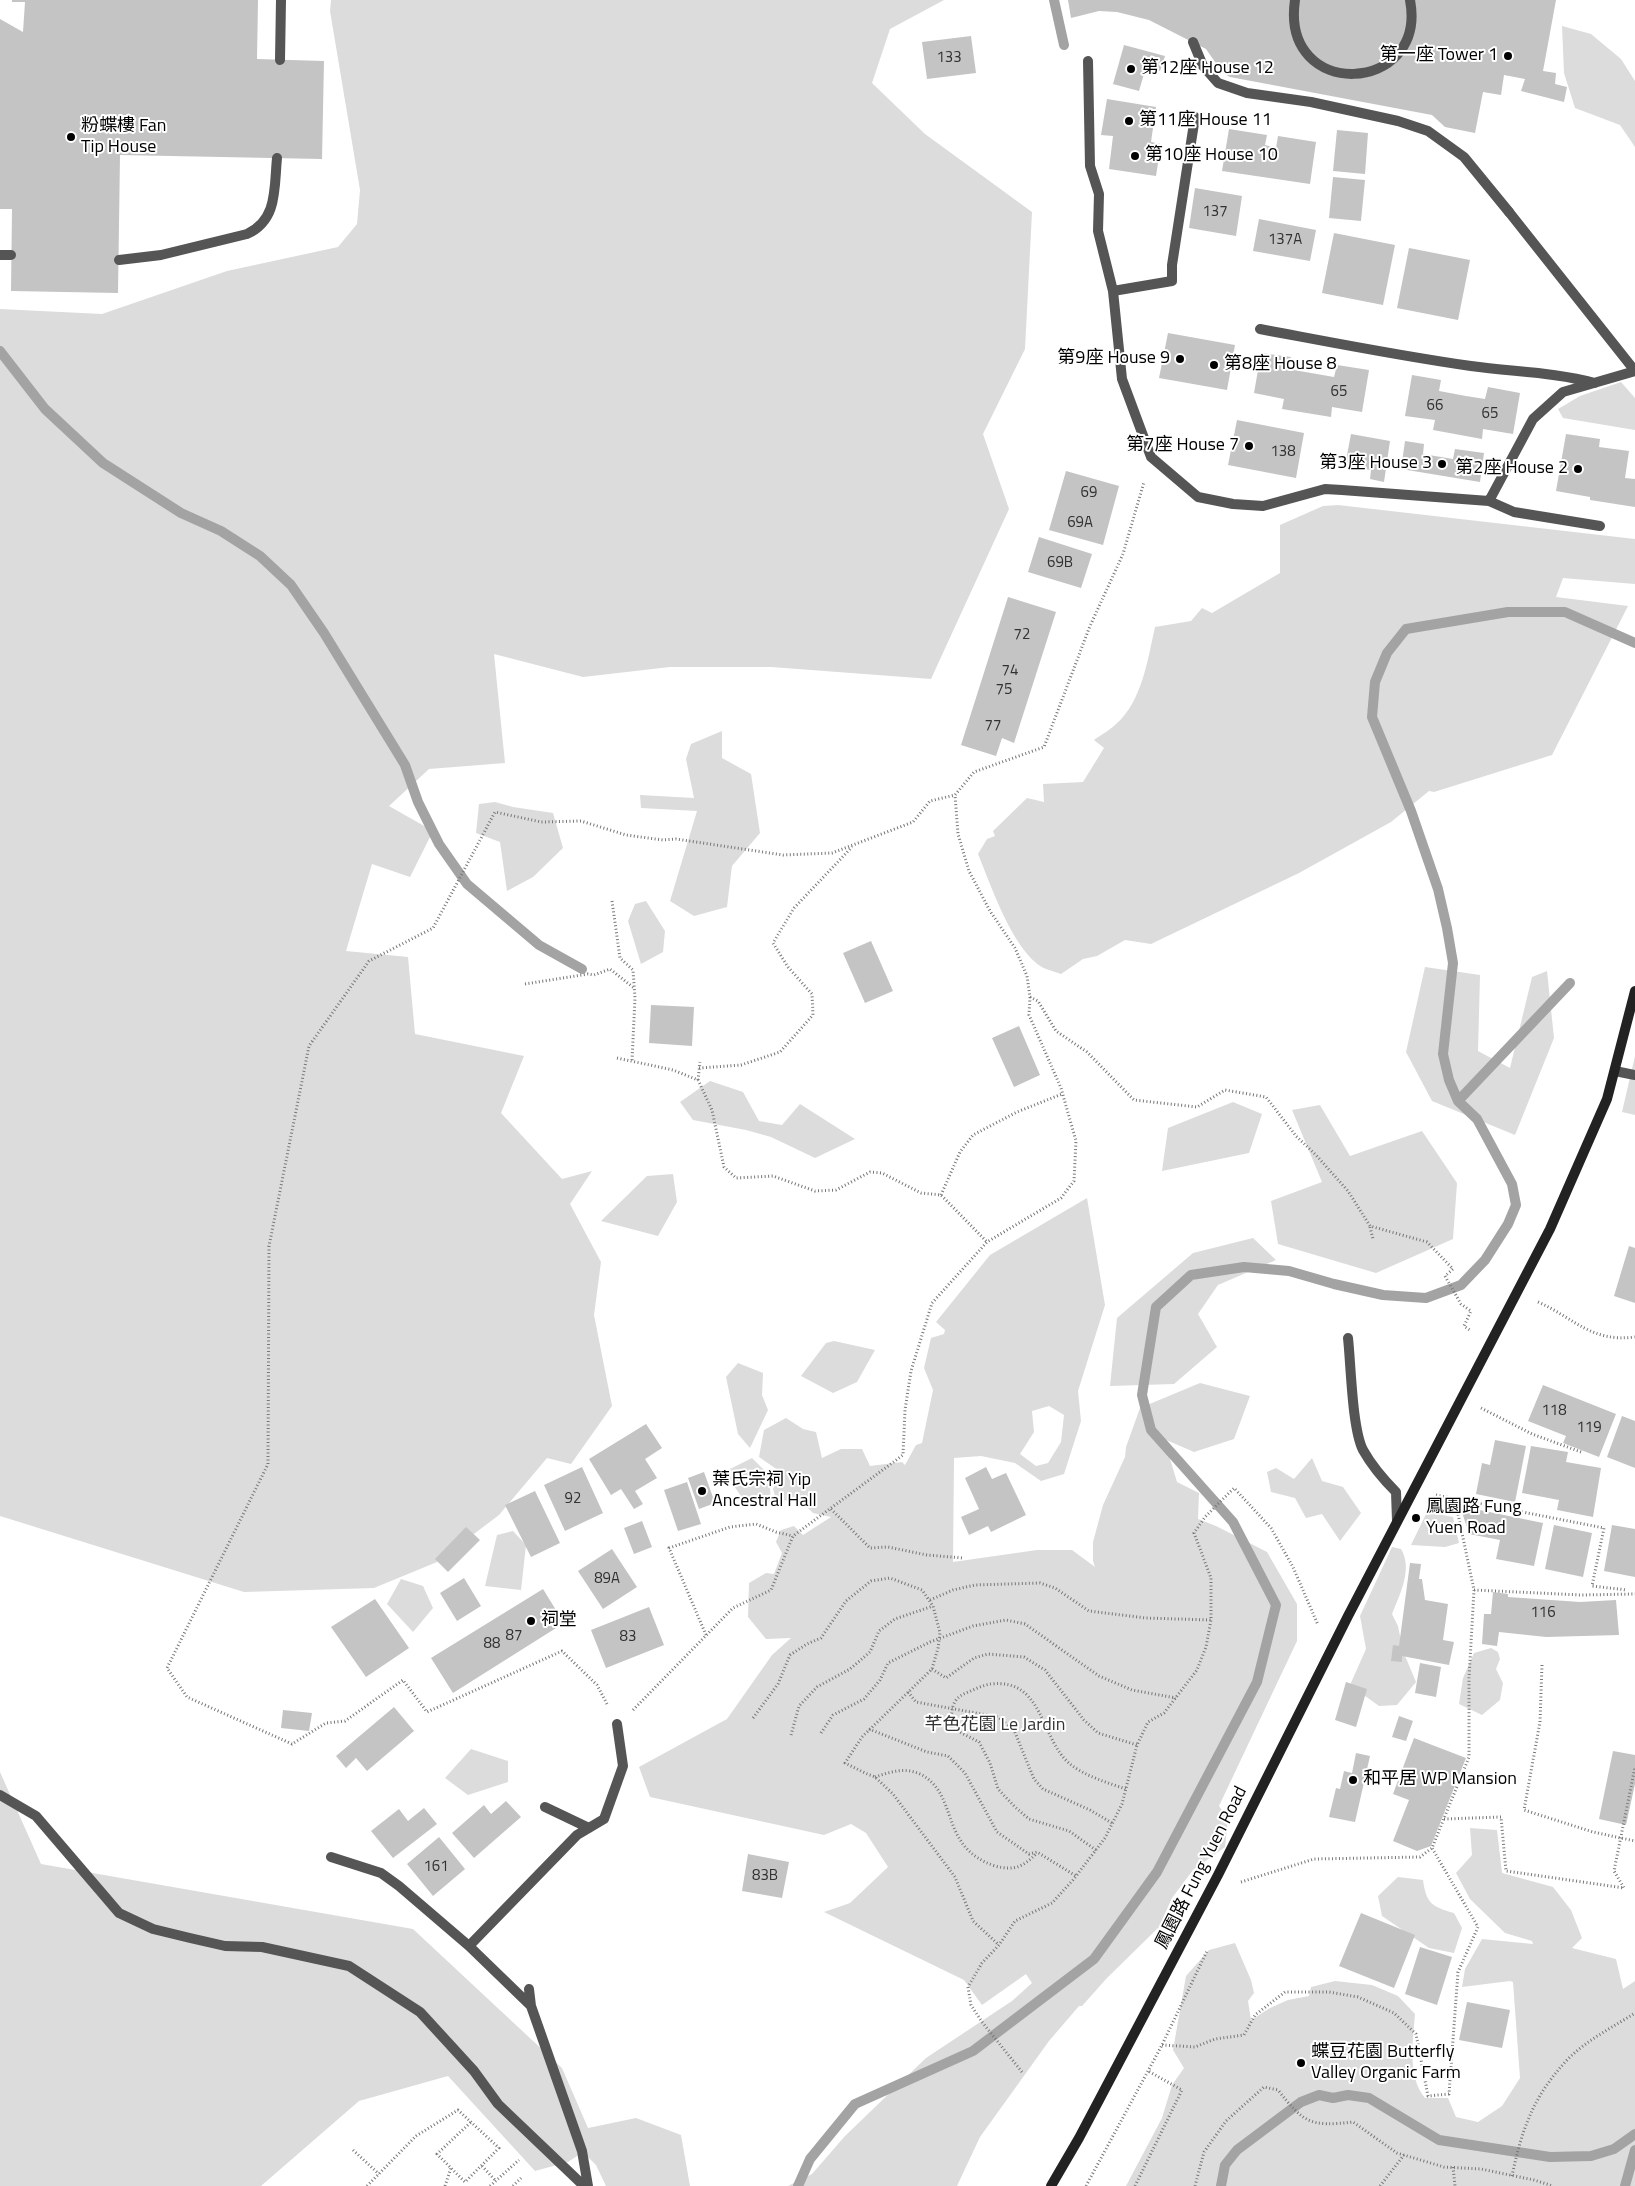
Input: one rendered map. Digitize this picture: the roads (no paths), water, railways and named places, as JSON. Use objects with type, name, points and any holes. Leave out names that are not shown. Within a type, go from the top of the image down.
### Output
[{"type":"street","points":[[280,60],[281,0]]},
{"type":"street","points":[[1294,0],[1292,16],[1295,34],[1304,52],[1318,65],[1335,73],[1355,75],[1373,71],[1390,62],[1403,48],[1410,31],[1412,13],[1410,0]]},
{"type":"street","points":[[1193,42],[1203,66],[1218,83],[1247,93],[1321,104],[1398,121],[1428,131],[1464,157],[1635,371],[1563,392],[1533,419],[1490,501]]},
{"type":"street","points":[[1088,61],[1090,166],[1100,194],[1098,231],[1113,291],[1122,379],[1151,457],[1198,496],[1233,504],[1263,506],[1325,490],[1490,501],[1514,512],[1600,526]]},
{"type":"street","points":[[1113,291],[1172,281],[1172,265],[1195,117]]},
{"type":"street","points":[[118,260],[161,254],[254,231],[264,223],[270,212],[277,158]]},
{"type":"street","points":[[0,255],[11,256]]},
{"type":"street","points":[[1260,330],[1460,364],[1508,371],[1565,375],[1595,383]]},
{"type":"street","name":"鳳園路 Fung Yuen Road","points":[[1051,2186],[1079,2138],[1218,1875],[1397,1521],[1550,1230],[1607,1099],[1635,991]]},
{"type":"street","points":[[1615,1071],[1635,1075]]},
{"type":"street","points":[[1348,1338],[1357,1426],[1362,1448],[1378,1474],[1396,1492],[1397,1521]]},
{"type":"street","points":[[469,1946],[577,1835],[604,1820],[623,1766],[617,1724]]},
{"type":"street","points":[[0,1795],[36,1816],[119,1913],[154,1929],[190,1938],[225,1946],[262,1947],[348,1966],[420,2012],[474,2071],[498,2104],[584,2186]]},
{"type":"street","points":[[545,1808],[589,1828]]},
{"type":"street","points":[[331,1857],[381,1873],[400,1886],[469,1946],[531,2006]]},
{"type":"street","points":[[528,1989],[531,2006],[582,2151],[588,2186]]},
{"type":"waterway","points":[[1054,0],[1064,45]]},
{"type":"waterway","points":[[0,351],[45,409],[103,463],[181,513],[221,531],[260,556],[291,585],[324,633],[405,765],[418,802],[439,844],[467,884],[539,945],[582,969]]},
{"type":"waterway","points":[[798,2186],[810,2159],[855,2104],[973,2051],[1094,1959],[1157,1872],[1257,1682],[1276,1605],[1233,1522],[1151,1430],[1142,1395],[1156,1307],[1191,1275],[1244,1267],[1289,1271],[1383,1295],[1426,1298],[1461,1285],[1485,1260],[1508,1224],[1516,1205],[1512,1184],[1477,1119],[1458,1101],[1449,1080],[1443,1054],[1453,963],[1447,928],[1438,889],[1411,811],[1372,717],[1375,682],[1387,653],[1406,629],[1508,612],[1565,612],[1635,643]]},
{"type":"waterway","points":[[1458,1101],[1570,983]]},
{"type":"waterway","points":[[1221,2186],[1225,2165],[1237,2150],[1301,2102],[1319,2095],[1333,2098],[1348,2095],[1369,2098],[1439,2140],[1550,2157],[1591,2156],[1614,2149],[1635,2134]]},
{"type":"waterway","points":[[1625,2186],[1635,2150]]},
{"type":"place","name":"第一座 Tower 1","points":[[1508,56]]},
{"type":"place","name":"第12座 House 12","points":[[1131,69]]},
{"type":"place","name":"第11座 House 11","points":[[1129,121]]},
{"type":"place","name":"粉蝶樓 Fan Tip House","points":[[71,137]]},
{"type":"place","name":"第10座 House 10","points":[[1135,156]]},
{"type":"place","name":"第9座 House 9","points":[[1180,359]]},
{"type":"place","name":"第8座 House 8","points":[[1214,365]]},
{"type":"place","name":"第7座 House 7","points":[[1249,446]]},
{"type":"place","name":"第3座 House 3","points":[[1442,464]]},
{"type":"place","name":"第2座 House 2","points":[[1578,469]]},
{"type":"place","name":"葉氏宗祠 Yip Ancestral Hall","points":[[702,1491]]},
{"type":"place","name":"鳳園路 Fung Yuen Road","points":[[1416,1518]]},
{"type":"place","name":"祠堂","points":[[531,1621]]},
{"type":"place","name":"和平居 WP Mansion","points":[[1353,1780]]},
{"type":"place","name":"蝶豆花園 Butterfly Valley Organic Farm","points":[[1301,2063]]},
{"type":"park label","name":"芊色花園 Le Jardin","points":[[995,1726]]}]
